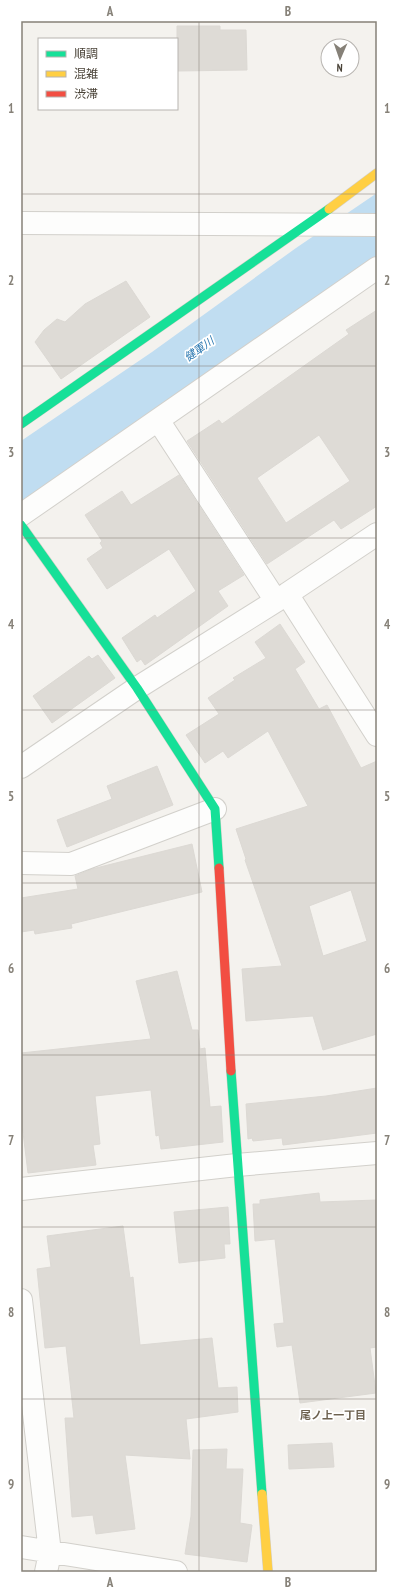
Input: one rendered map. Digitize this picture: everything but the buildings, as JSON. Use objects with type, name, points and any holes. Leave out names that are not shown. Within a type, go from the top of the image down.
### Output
[{"type":"street","points":[[21,424],[308,224],[377,173]]},
{"type":"street","points":[[21,224],[377,225]]},
{"type":"street","points":[[21,515],[377,268]]},
{"type":"street","points":[[158,420],[377,735]]},
{"type":"street","points":[[21,526],[137,688],[215,809],[238,1165],[268,1572]]},
{"type":"street","points":[[21,767],[137,688],[281,598],[377,534]]},
{"type":"street","points":[[21,863],[71,864],[215,809]]},
{"type":"street","points":[[21,1188],[238,1165],[377,1153]]},
{"type":"street","points":[[21,1300],[48,1562]]},
{"type":"street","points":[[21,1547],[48,1562],[176,1572]]},
{"type":"water","name":"健軍川","points":[[377,193],[377,258],[21,505],[21,441],[152,352],[296,248]]},
{"type":"traffic: fast","points":[[21,424],[329,209]]},
{"type":"traffic: fast","points":[[21,525],[137,688],[215,809],[219,868]]},
{"type":"traffic: fast","points":[[231,1071],[262,1494]]},
{"type":"traffic: slow","points":[[329,209],[377,173]]},
{"type":"traffic: slow","points":[[262,1494],[268,1572]]},
{"type":"traffic: jam","points":[[219,868],[231,1071]]},
{"type":"district","name":"尾ノ上一丁目","points":[[333,1415]]}]
